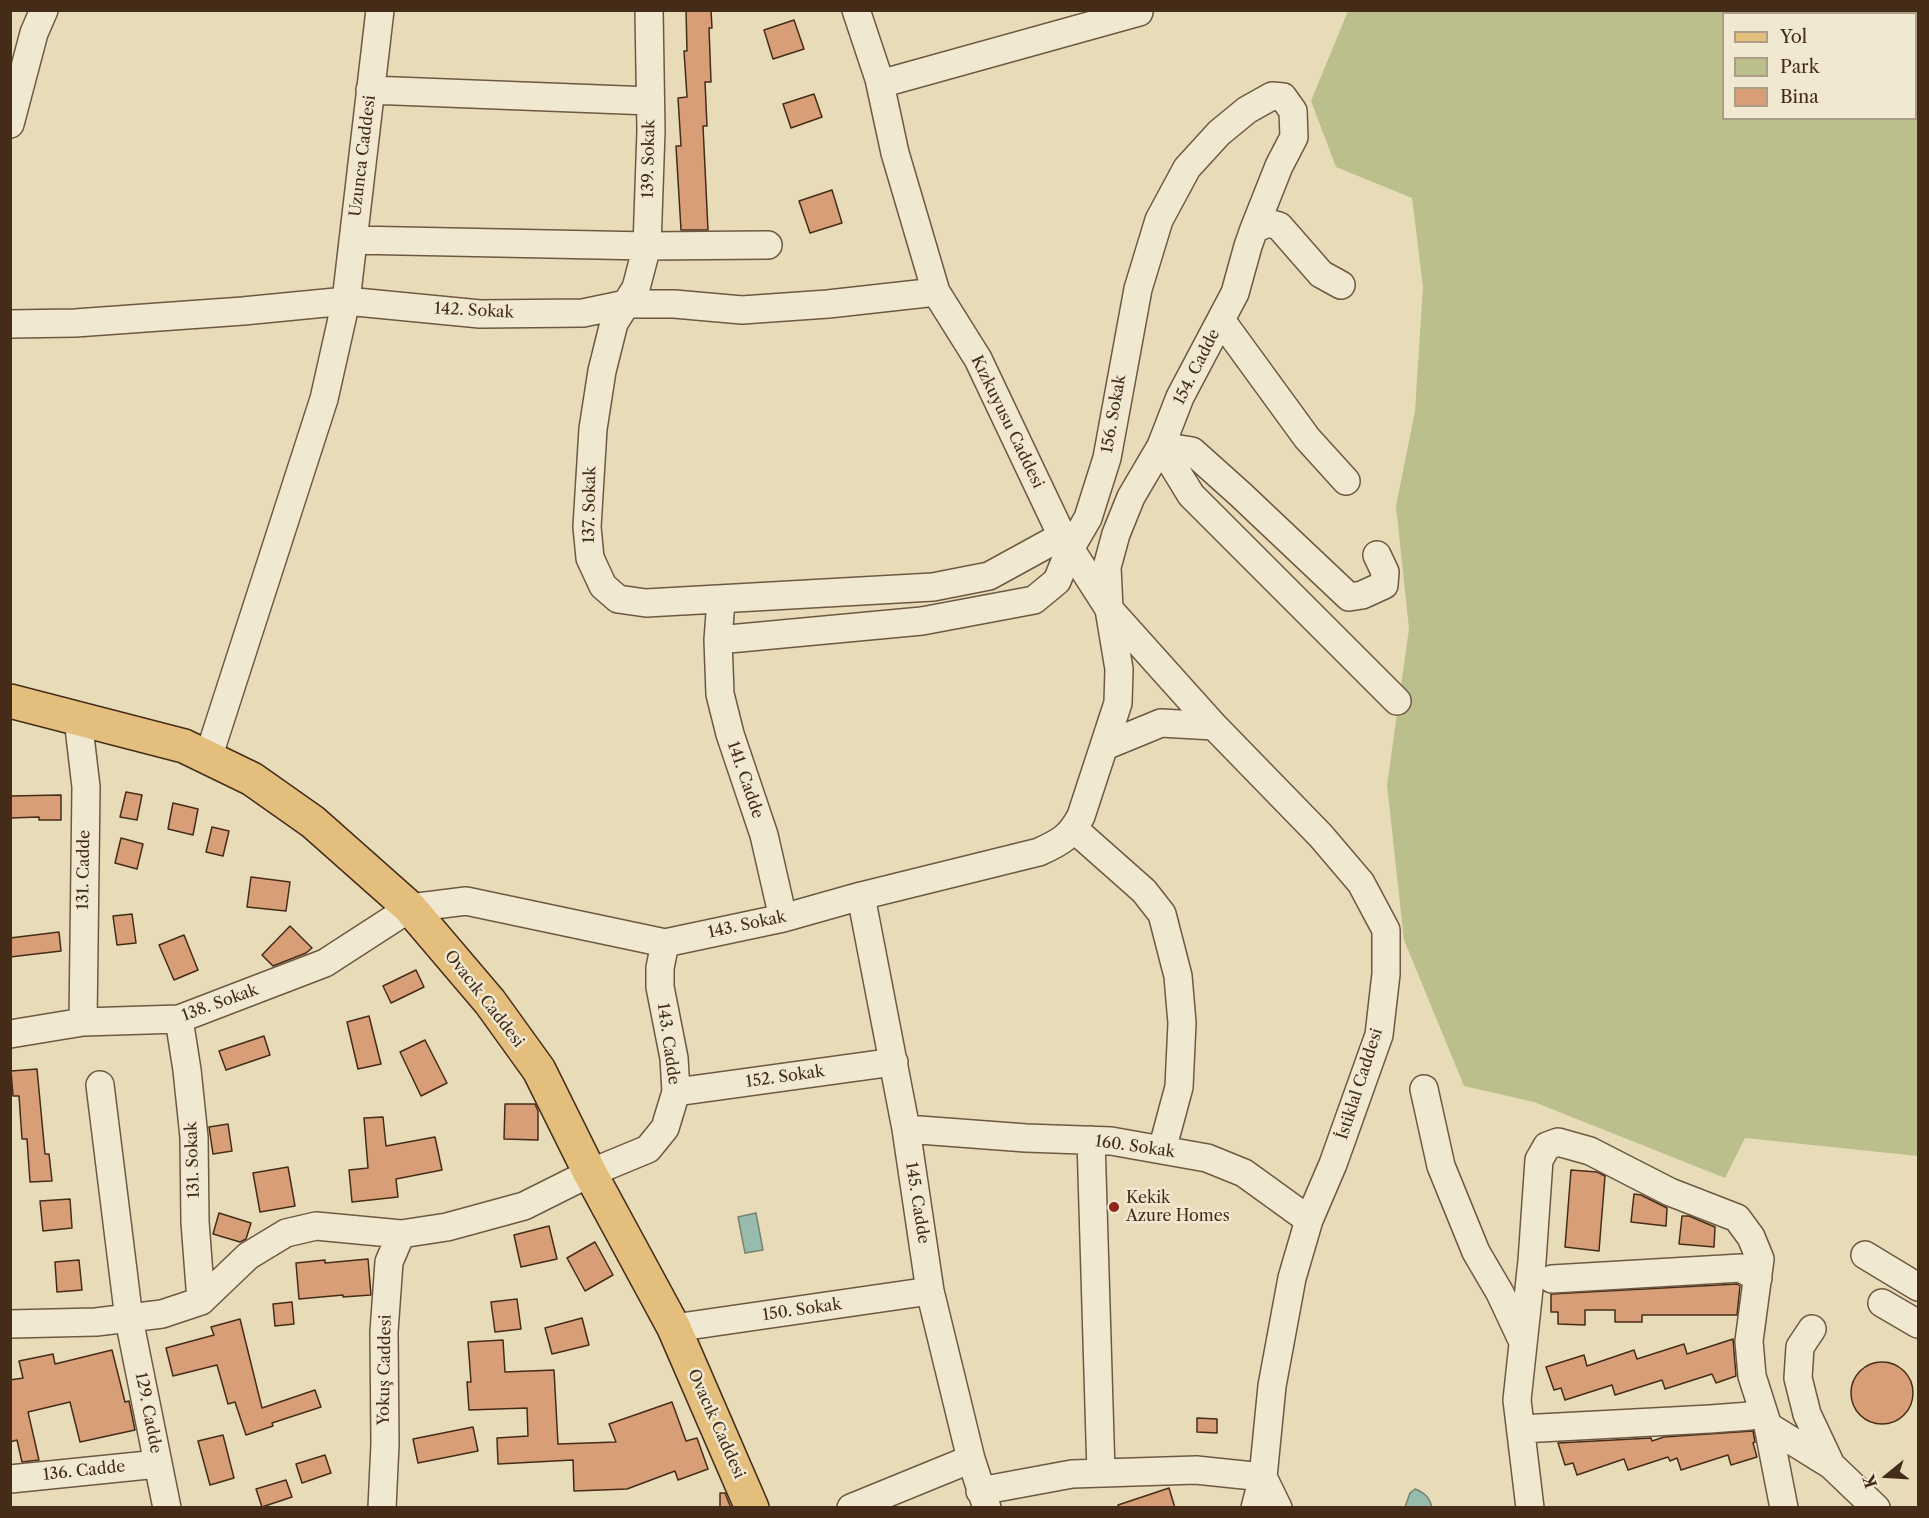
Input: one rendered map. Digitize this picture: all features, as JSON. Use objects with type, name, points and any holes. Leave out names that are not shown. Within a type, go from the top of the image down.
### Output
[{"type":"main road","name":"Ovacık Caddesi","points":[[10,701],[184,746],[252,778],[313,822],[410,908],[490,1002],[539,1070],[590,1173],[674,1328],[752,1508]]},
{"type":"street","points":[[10,124],[34,33],[44,10]]},
{"type":"street","name":"Uzunca Caddesi","points":[[208,758],[324,399],[346,301],[380,10]]},
{"type":"street","name":"139. Sokak","points":[[626,304],[636,288],[646,246],[650,101],[649,10]]},
{"type":"street","name":"Kızkuyusu Caddesi","points":[[856,10],[880,84],[895,153],[936,292],[978,359],[1066,542],[1109,609],[1119,669],[1118,703],[1082,816],[1074,829]]},
{"type":"street","points":[[880,84],[1139,12]]},
{"type":"street","points":[[370,90],[650,101]]},
{"type":"street","name":"156. Sokak","points":[[718,640],[922,621],[1034,600],[1057,580],[1066,542],[1088,518],[1107,458],[1138,289],[1159,220],[1186,168],[1219,133],[1255,105],[1272,96],[1283,97],[1293,111],[1294,137],[1279,166],[1254,229]]},
{"type":"street","points":[[1254,229],[1268,224],[1279,226],[1321,274],[1341,285]]},
{"type":"street","name":"154. Cadde","points":[[1109,609],[1107,567],[1116,534],[1131,497],[1161,446],[1180,397],[1235,293],[1254,229]]},
{"type":"street","points":[[353,240],[646,246],[768,245]]},
{"type":"street","name":"142. Sokak","points":[[10,324],[86,322],[346,301],[480,314],[584,314],[626,304],[674,304],[742,310],[828,304],[936,292]]},
{"type":"street","name":"137. Sokak","points":[[626,304],[614,323],[602,370],[593,429],[587,526],[590,558],[603,586],[618,599],[646,603],[933,587],[989,576],[1066,542]]},
{"type":"street","points":[[1221,320],[1307,438],[1346,481]]},
{"type":"street","points":[[1161,446],[1192,451],[1349,597],[1362,595],[1384,585],[1385,572],[1377,555]]},
{"type":"street","points":[[1161,446],[1191,495],[1397,701]]},
{"type":"street","name":"141. Cadde","points":[[721,600],[718,640],[720,694],[730,734],[764,835],[783,918]]},
{"type":"street","name":"İstiklal Caddesi","points":[[1109,609],[1214,726],[1361,883],[1386,930],[1386,974],[1379,1035],[1333,1164],[1310,1220],[1292,1278],[1272,1386],[1263,1477],[1255,1508]]},
{"type":"street","name":"131. Cadde","points":[[78,718],[86,787],[82,1022]]},
{"type":"street","points":[[1106,746],[1161,723],[1214,726]]},
{"type":"street","points":[[1074,829],[1144,891],[1162,914],[1178,976],[1182,1023],[1179,1087],[1162,1150]]},
{"type":"street","name":"143. Sokak","points":[[410,908],[466,901],[665,943],[783,918],[861,896],[1039,852],[1062,842],[1074,829]]},
{"type":"street","name":"145. Cadde","points":[[861,896],[906,1129],[930,1291],[971,1459],[984,1499]]},
{"type":"street","name":"138. Sokak","points":[[10,1034],[82,1022],[179,1020],[325,963],[410,908]]},
{"type":"street","name":"143. Cadde","points":[[201,1300],[248,1256],[286,1233],[316,1226],[401,1234],[447,1227],[524,1206],[590,1173],[648,1149],[665,1128],[676,1092],[674,1058],[660,987],[660,968],[665,943]]},
{"type":"street","name":"131. Sokak","points":[[179,1020],[194,1137],[195,1222],[201,1300]]},
{"type":"street","name":"152. Sokak","points":[[676,1092],[894,1062]]},
{"type":"street","name":"129. Cadde","points":[[100,1085],[129,1319],[167,1508]]},
{"type":"street","points":[[1424,1089],[1441,1166],[1476,1252],[1500,1293],[1522,1341]]},
{"type":"street","name":"160. Sokak","points":[[906,1129],[1026,1138],[1111,1141],[1207,1158],[1244,1173],[1310,1220]]},
{"type":"street","points":[[1091,1140],[1101,1473]]},
{"type":"street","points":[[1530,1508],[1517,1400],[1532,1261],[1539,1160],[1547,1146],[1558,1142],[1590,1151],[1670,1192],[1737,1218],[1751,1237],[1760,1259],[1749,1341],[1752,1376],[1766,1419],[1784,1508]]},
{"type":"street","name":"Yokuş Caddesi","points":[[382,1508],[385,1444],[384,1332],[389,1263],[401,1234]]},
{"type":"street","points":[[1865,1255],[1918,1287]]},
{"type":"street","points":[[1552,1279],[1741,1268],[1758,1278]]},
{"type":"street","name":"150. Sokak","points":[[674,1328],[930,1291]]},
{"type":"street","points":[[10,1324],[129,1319],[162,1314],[201,1300]]},
{"type":"street","points":[[1882,1304],[1918,1323]]},
{"type":"street","points":[[1812,1329],[1800,1347],[1798,1378],[1807,1414],[1831,1465]]},
{"type":"street","points":[[1521,1429],[1750,1416],[1766,1419],[1831,1465],[1876,1508]]},
{"type":"street","points":[[851,1508],[971,1459]]},
{"type":"street","name":"136. Cadde","points":[[10,1479],[158,1464]]},
{"type":"street","points":[[984,1499],[1072,1474],[1196,1470],[1263,1477],[1278,1508]]},
{"type":"green space","points":[[1348,11],[1918,11],[1918,1156],[1745,1138],[1725,1178],[1534,1102],[1464,1086],[1404,940],[1387,785],[1409,629],[1396,506],[1415,411],[1423,287],[1412,198],[1336,167],[1311,101]]},
{"type":"shaded area","points":[[756,1213],[763,1250],[745,1253],[738,1217]]},
{"type":"shaded area","points":[[1415,1489],[1426,1496],[1432,1507],[1405,1507],[1410,1493]]},
{"type":"building","points":[[686,10],[711,10],[712,28],[709,28],[711,82],[705,82],[707,126],[703,126],[708,230],[681,230],[676,146],[681,146],[678,98],[687,97],[684,51],[687,51]]},
{"type":"building","points":[[794,20],[804,49],[773,59],[764,30]]},
{"type":"building","points":[[814,94],[822,117],[791,128],[783,104]]},
{"type":"building","points":[[832,190],[842,223],[810,233],[799,201]]},
{"type":"building","points":[[126,792],[142,795],[137,820],[120,817]]},
{"type":"building","points":[[61,795],[61,820],[39,820],[39,817],[10,818],[10,796]]},
{"type":"building","points":[[173,803],[198,809],[193,835],[168,829]]},
{"type":"building","points":[[212,827],[229,831],[223,856],[206,852]]},
{"type":"building","points":[[121,838],[143,844],[137,869],[115,863]]},
{"type":"building","points":[[251,877],[290,882],[286,911],[247,907]]},
{"type":"building","points":[[132,914],[136,943],[117,945],[113,916]]},
{"type":"building","points":[[290,926],[312,948],[306,953],[273,966],[262,955]]},
{"type":"building","points":[[59,932],[61,951],[10,957],[10,938]]},
{"type":"building","points":[[184,935],[198,970],[174,980],[159,945]]},
{"type":"building","points":[[416,970],[424,987],[391,1003],[383,986]]},
{"type":"building","points":[[369,1016],[381,1064],[358,1069],[347,1022]]},
{"type":"building","points":[[264,1036],[270,1055],[226,1070],[219,1051]]},
{"type":"building","points":[[425,1040],[447,1083],[421,1096],[400,1052]]},
{"type":"building","points":[[37,1069],[45,1154],[49,1154],[52,1181],[30,1182],[27,1139],[22,1139],[19,1096],[13,1096],[11,1071]]},
{"type":"building","points":[[505,1104],[535,1104],[538,1111],[538,1140],[504,1139]]},
{"type":"building","points":[[383,1117],[386,1146],[435,1137],[442,1170],[396,1179],[398,1197],[352,1202],[349,1170],[368,1168],[364,1118]]},
{"type":"building","points":[[228,1124],[232,1151],[213,1154],[209,1127]]},
{"type":"building","points":[[288,1167],[295,1206],[260,1212],[253,1173]]},
{"type":"building","points":[[1571,1170],[1597,1172],[1605,1176],[1599,1251],[1565,1247]]},
{"type":"building","points":[[1634,1194],[1641,1195],[1667,1208],[1666,1226],[1631,1222]]},
{"type":"building","points":[[70,1199],[72,1228],[43,1231],[40,1201]]},
{"type":"building","points":[[219,1213],[251,1223],[246,1239],[240,1242],[213,1234]]},
{"type":"building","points":[[1682,1216],[1689,1216],[1715,1227],[1714,1247],[1679,1244]]},
{"type":"building","points":[[549,1226],[557,1259],[521,1267],[514,1235]]},
{"type":"building","points":[[595,1242],[613,1275],[585,1291],[567,1258]]},
{"type":"building","points":[[368,1259],[371,1295],[299,1299],[296,1263]]},
{"type":"building","points":[[79,1260],[82,1290],[57,1292],[55,1262]]},
{"type":"building","points":[[1737,1284],[1740,1286],[1737,1315],[1642,1315],[1642,1322],[1615,1322],[1615,1310],[1585,1310],[1585,1325],[1558,1324],[1558,1312],[1551,1312],[1551,1294]]},
{"type":"building","points":[[517,1299],[521,1329],[495,1332],[491,1302]]},
{"type":"building","points":[[292,1302],[294,1324],[275,1326],[273,1304]]},
{"type":"building","points":[[582,1318],[589,1345],[552,1354],[545,1328]]},
{"type":"building","points":[[240,1319],[262,1408],[315,1390],[321,1407],[272,1423],[273,1426],[246,1435],[235,1402],[228,1404],[217,1365],[173,1376],[166,1348],[214,1335],[211,1327]]},
{"type":"building","points":[[1733,1339],[1736,1376],[1716,1383],[1712,1374],[1665,1389],[1662,1380],[1615,1395],[1612,1385],[1565,1400],[1561,1388],[1554,1390],[1546,1367],[1584,1355],[1587,1366],[1634,1350],[1637,1359],[1684,1344],[1687,1354]]},
{"type":"building","points":[[503,1340],[505,1372],[554,1370],[558,1444],[616,1442],[609,1424],[672,1402],[686,1441],[697,1438],[708,1469],[678,1480],[675,1471],[627,1489],[574,1491],[573,1460],[498,1464],[497,1438],[528,1436],[527,1408],[469,1410],[467,1382],[471,1382],[468,1342]]},
{"type":"building","points":[[112,1350],[125,1402],[129,1401],[135,1430],[80,1442],[70,1402],[28,1412],[39,1460],[22,1462],[17,1440],[10,1442],[10,1380],[23,1378],[19,1361],[53,1354],[55,1364]]},
{"type":"building","points":[[1882,1362],[1899,1367],[1904,1371],[1908,1376],[1913,1393],[1908,1410],[1904,1415],[1899,1419],[1882,1424],[1865,1419],[1860,1415],[1856,1410],[1851,1393],[1856,1376],[1860,1371],[1865,1367]]},
{"type":"building","points":[[1197,1418],[1217,1419],[1217,1433],[1197,1432]]},
{"type":"building","points":[[473,1427],[478,1451],[418,1463],[413,1439]]},
{"type":"building","points":[[1753,1431],[1755,1442],[1753,1443],[1757,1457],[1731,1465],[1728,1455],[1681,1470],[1677,1458],[1670,1461],[1668,1457],[1628,1470],[1624,1459],[1577,1475],[1573,1463],[1565,1465],[1558,1443],[1651,1438],[1652,1441],[1664,1437]]},
{"type":"building","points":[[223,1435],[234,1478],[210,1485],[198,1441]]},
{"type":"building","points":[[325,1455],[331,1473],[302,1483],[296,1464]]},
{"type":"building","points":[[286,1480],[292,1497],[262,1507],[256,1489]]},
{"type":"building","points":[[1169,1488],[1175,1508],[1118,1508],[1118,1505]]},
{"type":"building","points":[[720,1493],[725,1493],[731,1508],[720,1508]]},
{"type":"place","name":"Kekik Azure Homes","points":[[1114,1207]]}]
